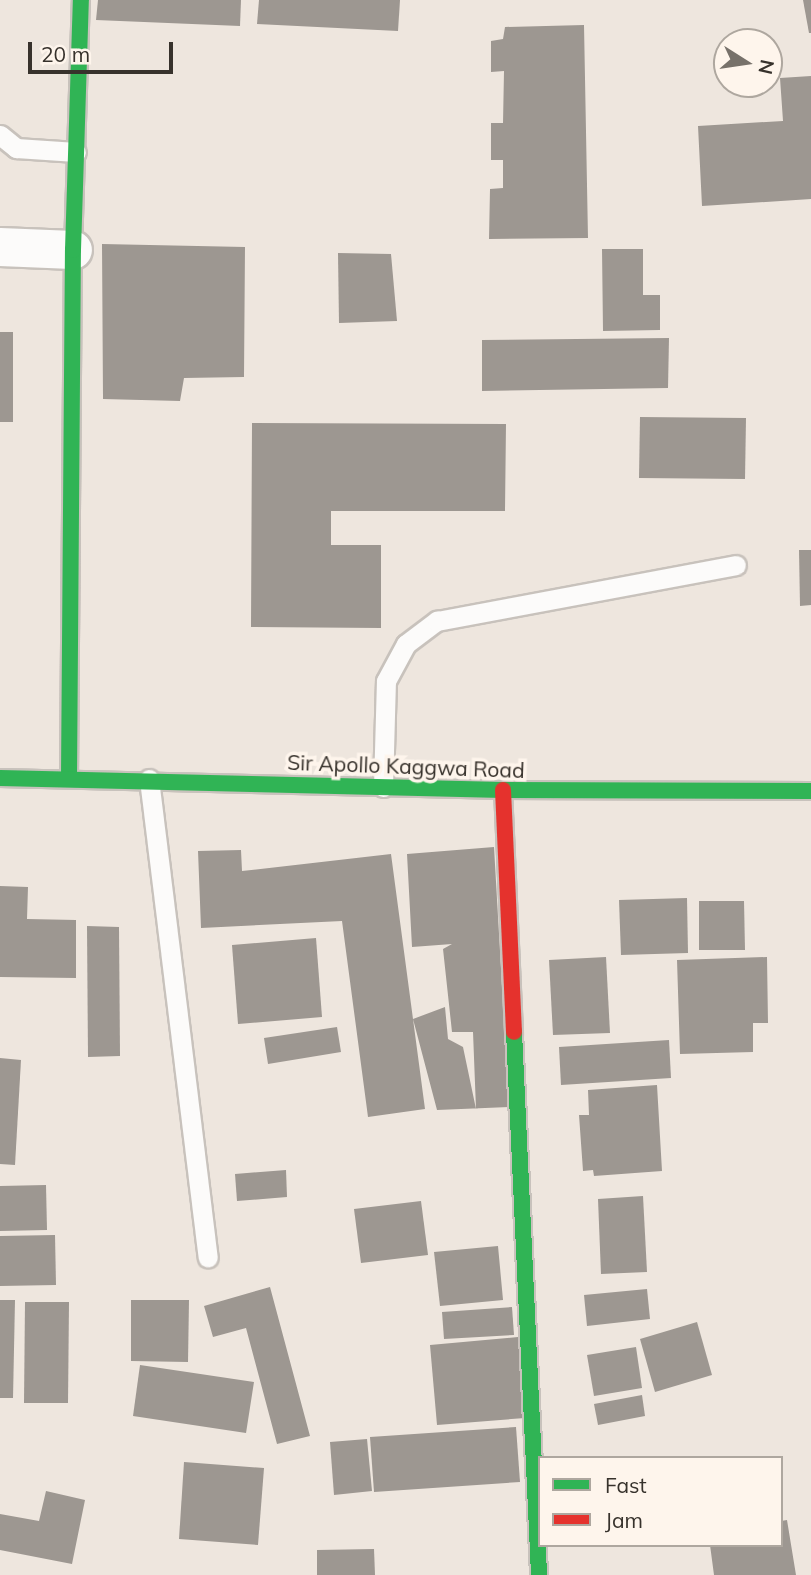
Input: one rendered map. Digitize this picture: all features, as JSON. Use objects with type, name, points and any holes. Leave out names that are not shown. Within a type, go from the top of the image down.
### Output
[{"type":"street","points":[[69,777],[74,250],[81,0]]},
{"type":"street","points":[[0,247],[74,250]]},
{"type":"street","name":"Sir Apollo Kaggwa Road","points":[[0,778],[69,777],[503,790],[811,791]]},
{"type":"street","points":[[503,790],[539,1575]]},
{"type":"lane","points":[[0,135],[16,148],[76,152]]},
{"type":"lane","points":[[383,787],[386,681],[406,644],[437,621],[736,565]]},
{"type":"lane","points":[[149,779],[208,1256]]},
{"type":"building","points":[[98,0],[241,0],[240,26],[96,20]]},
{"type":"building","points":[[259,0],[400,0],[398,31],[257,24]]},
{"type":"building","points":[[803,0],[811,0],[811,33],[809,33]]},
{"type":"building","points":[[584,25],[588,238],[489,239],[490,189],[503,188],[503,160],[491,160],[491,123],[503,123],[504,71],[491,72],[491,41],[503,39],[505,27]]},
{"type":"building","points":[[811,76],[811,199],[702,206],[698,126],[783,121],[783,78]]},
{"type":"building","points":[[102,244],[245,247],[244,377],[184,378],[180,401],[103,399]]},
{"type":"building","points":[[602,249],[643,249],[643,295],[660,295],[660,330],[603,331]]},
{"type":"building","points":[[338,253],[391,254],[397,321],[339,323]]},
{"type":"building","points":[[0,332],[13,332],[13,422],[0,422]]},
{"type":"building","points":[[669,338],[668,388],[482,391],[482,340]]},
{"type":"building","points":[[640,417],[746,418],[745,479],[639,478]]},
{"type":"building","points":[[252,423],[506,424],[505,511],[331,511],[331,545],[381,545],[381,628],[251,627]]},
{"type":"building","points":[[799,550],[811,550],[811,605],[800,606]]},
{"type":"building","points":[[494,847],[509,1107],[476,1108],[473,1032],[452,1032],[443,949],[452,944],[412,947],[407,854]]},
{"type":"building","points":[[241,850],[242,871],[391,854],[425,1109],[368,1117],[342,921],[201,928],[198,851]]},
{"type":"building","points":[[0,886],[28,887],[27,919],[76,920],[76,978],[0,977]]},
{"type":"building","points":[[687,898],[688,953],[621,955],[619,900]]},
{"type":"building","points":[[699,901],[744,901],[745,950],[699,950]]},
{"type":"building","points":[[87,926],[119,927],[120,1056],[88,1057]]},
{"type":"building","points":[[316,938],[322,1017],[238,1024],[232,945]]},
{"type":"building","points":[[606,957],[610,1033],[553,1035],[549,960]]},
{"type":"building","points":[[767,957],[768,1023],[753,1023],[753,1052],[680,1054],[677,960]]},
{"type":"building","points":[[445,1007],[448,1039],[463,1047],[476,1108],[437,1110],[413,1019]]},
{"type":"building","points":[[337,1027],[341,1052],[268,1064],[264,1038]]},
{"type":"building","points":[[669,1040],[671,1078],[561,1085],[559,1047]]},
{"type":"building","points":[[0,1058],[21,1060],[15,1165],[0,1164]]},
{"type":"building","points":[[657,1085],[662,1171],[594,1176],[593,1170],[583,1171],[579,1115],[589,1115],[588,1090]]},
{"type":"building","points":[[286,1170],[287,1197],[237,1201],[235,1174]]},
{"type":"building","points":[[46,1185],[47,1230],[0,1231],[0,1186]]},
{"type":"building","points":[[643,1196],[647,1272],[601,1274],[598,1199]]},
{"type":"building","points":[[421,1201],[428,1255],[361,1263],[354,1209]]},
{"type":"building","points":[[55,1235],[56,1285],[0,1286],[0,1236]]},
{"type":"building","points":[[498,1246],[503,1300],[440,1306],[434,1252]]},
{"type":"building","points":[[270,1287],[310,1436],[277,1444],[246,1328],[213,1337],[204,1306]]},
{"type":"building","points":[[647,1289],[650,1319],[587,1326],[584,1295]]},
{"type":"building","points":[[0,1300],[15,1300],[13,1398],[0,1398]]},
{"type":"building","points":[[131,1300],[189,1300],[188,1362],[131,1361]]},
{"type":"building","points":[[25,1302],[69,1302],[68,1403],[24,1403]]},
{"type":"building","points":[[512,1307],[514,1335],[444,1339],[442,1312]]},
{"type":"building","points":[[697,1322],[712,1375],[655,1392],[640,1339]]},
{"type":"building","points":[[518,1337],[525,1418],[437,1425],[430,1345]]},
{"type":"building","points":[[636,1347],[642,1388],[594,1396],[587,1355]]},
{"type":"building","points":[[140,1365],[254,1382],[246,1433],[133,1416]]},
{"type":"building","points":[[642,1395],[645,1416],[598,1425],[594,1404]]},
{"type":"building","points":[[516,1427],[520,1482],[374,1492],[370,1437]]},
{"type":"building","points":[[367,1439],[372,1491],[334,1495],[330,1442]]},
{"type":"building","points":[[184,1462],[264,1468],[258,1545],[179,1539]]},
{"type":"building","points":[[46,1491],[85,1500],[72,1564],[0,1550],[0,1514],[39,1521]]},
{"type":"building","points":[[787,1520],[796,1575],[714,1575],[710,1547],[783,1547],[783,1521]]},
{"type":"building","points":[[374,1549],[375,1575],[317,1575],[317,1550]]},
{"type":"traffic: fast","points":[[69,777],[73,250],[81,0]]},
{"type":"traffic: fast","points":[[0,778],[503,790],[811,791]]},
{"type":"traffic: fast","points":[[514,1032],[539,1575]]},
{"type":"traffic: jam","points":[[503,790],[514,1032]]}]
